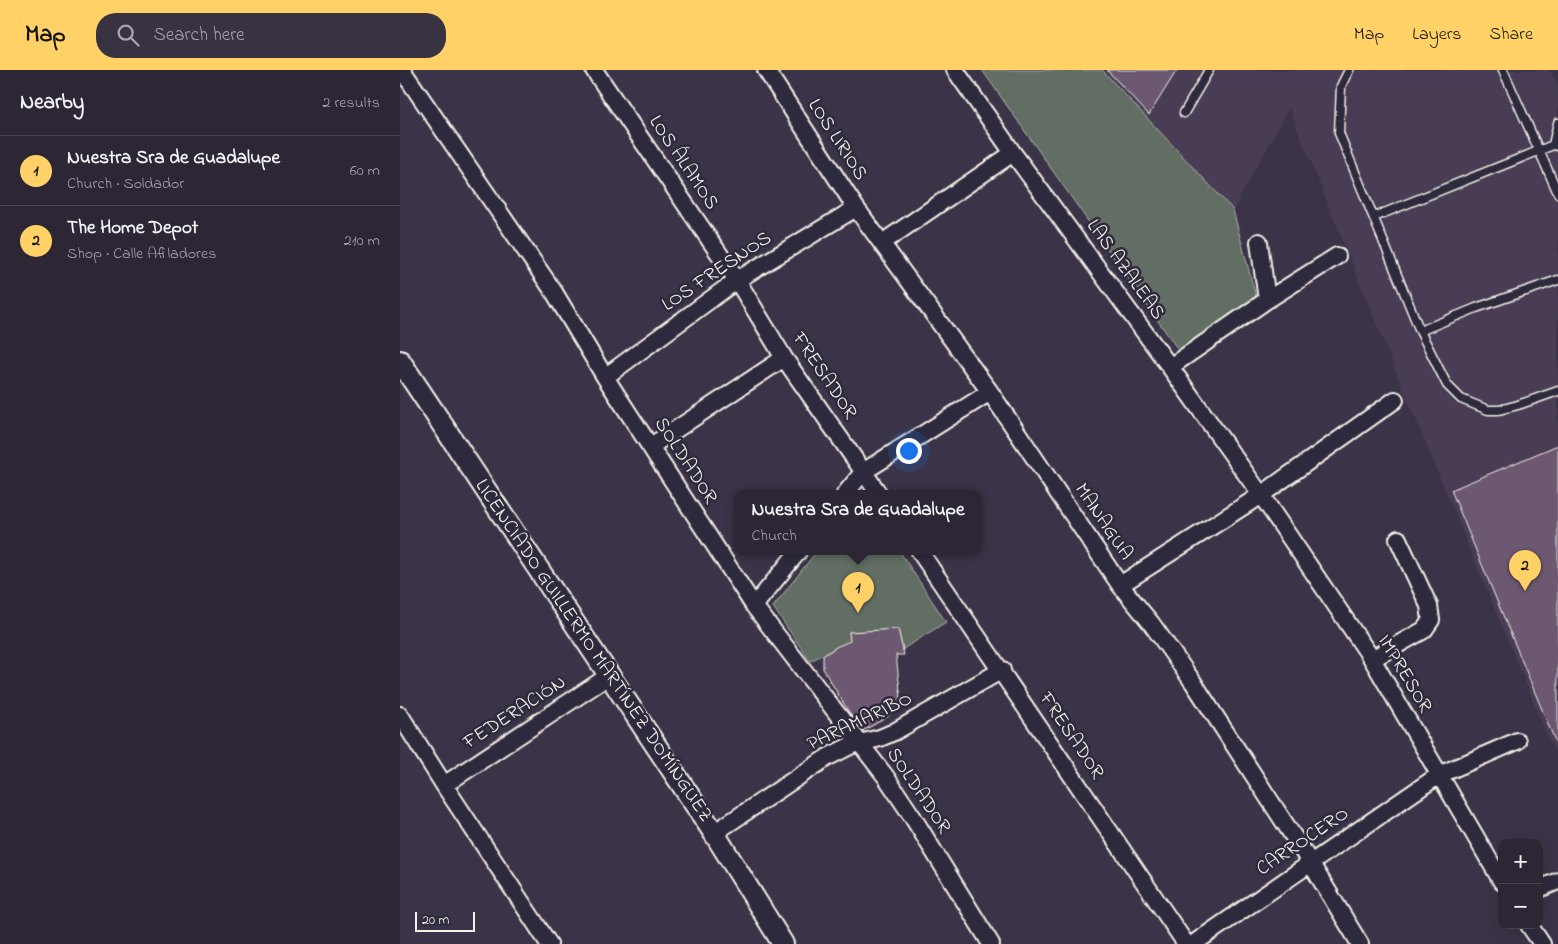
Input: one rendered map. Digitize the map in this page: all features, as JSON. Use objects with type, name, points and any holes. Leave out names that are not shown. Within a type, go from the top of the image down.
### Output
[{"type":"street","name":"SOLDADOR","points":[[402,70],[554,292],[605,377],[754,606],[886,777],[991,944]]},
{"type":"street","name":"LOS ÁLAMOS","points":[[594,70],[737,280]]},
{"type":"street","name":"LOS LIRIOS","points":[[766,70],[856,208]]},
{"type":"street","name":"LAS AZALEAS","points":[[956,70],[1013,153],[1261,495]]},
{"type":"street","points":[[882,243],[1013,153]]},
{"type":"street","name":"LOS FRESNOS","points":[[605,377],[737,280],[856,208]]},
{"type":"street","name":"MANAGUA","points":[[856,208],[990,392],[1120,585],[1151,623],[1197,688],[1310,862],[1360,944]]},
{"type":"street","points":[[1259,242],[1267,300]]},
{"type":"street","points":[[1170,367],[1267,300],[1337,256]]},
{"type":"street","name":"FRESADOR","points":[[737,280],[784,358],[877,490]]},
{"type":"street","points":[[650,446],[784,358]]},
{"type":"street","name":"LICENCIADO GUILLERMO MARTÍNEZ DOMÍNGUEZ","points":[[404,374],[610,676],[714,833],[782,944]]},
{"type":"street","points":[[848,490],[863,472],[990,392]]},
{"type":"street","points":[[1120,585],[1261,495],[1395,400]]},
{"type":"street","name":"IMPRESOR","points":[[1261,495],[1372,659],[1498,875]]},
{"type":"street","points":[[1372,659],[1424,630],[1431,620],[1429,606],[1398,539]]},
{"type":"street","points":[[754,606],[796,555]]},
{"type":"street","name":"FRESADOR","points":[[922,555],[1002,670],[1186,944]]},
{"type":"street","name":"PARAMARIBO","points":[[714,833],[828,757],[859,743],[880,738],[894,732],[1002,670]]},
{"type":"street","name":"FEDERACIÓN","points":[[444,785],[610,676]]},
{"type":"street","points":[[400,715],[549,944]]},
{"type":"street","name":"CARROCERO","points":[[1192,944],[1439,775],[1517,741]]},
{"type":"street","points":[[1543,887],[1558,881]]},
{"type":"street","points":[[1532,929],[1542,944]]},
{"type":"lane","points":[[1184,112],[1209,70]]},
{"type":"lane","points":[[1350,70],[1341,86],[1339,133],[1420,332],[1447,385],[1461,399],[1488,410],[1518,406],[1558,391]]},
{"type":"lane","points":[[1503,70],[1558,193]]},
{"type":"lane","points":[[1374,217],[1556,146],[1558,123]]},
{"type":"lane","points":[[1420,332],[1476,308],[1558,280]]},
{"type":"shaded area","points":[[1102,70],[1549,70],[1558,84],[1558,761],[1394,367],[1289,108],[1233,210]]},
{"type":"green space","points":[[982,70],[1102,70],[1233,210],[1257,301],[1179,351]]},
{"type":"green space","points":[[814,555],[902,555],[946,622],[903,649],[898,629],[849,632],[850,641],[810,661],[773,607]]},
{"type":"building","points":[[1107,70],[1177,70],[1149,115]]},
{"type":"building","points":[[1558,445],[1558,748],[1451,490]]},
{"type":"building","points":[[898,629],[904,655],[896,655],[902,708],[890,709],[889,716],[861,732],[823,669],[823,656],[836,647],[850,641],[849,632]]},
{"type":"place","name":"The Home Depot","points":[[1525,591]]},
{"type":"place","name":"Nuestra Sra de Guadalupe","points":[[858,613]]}]
